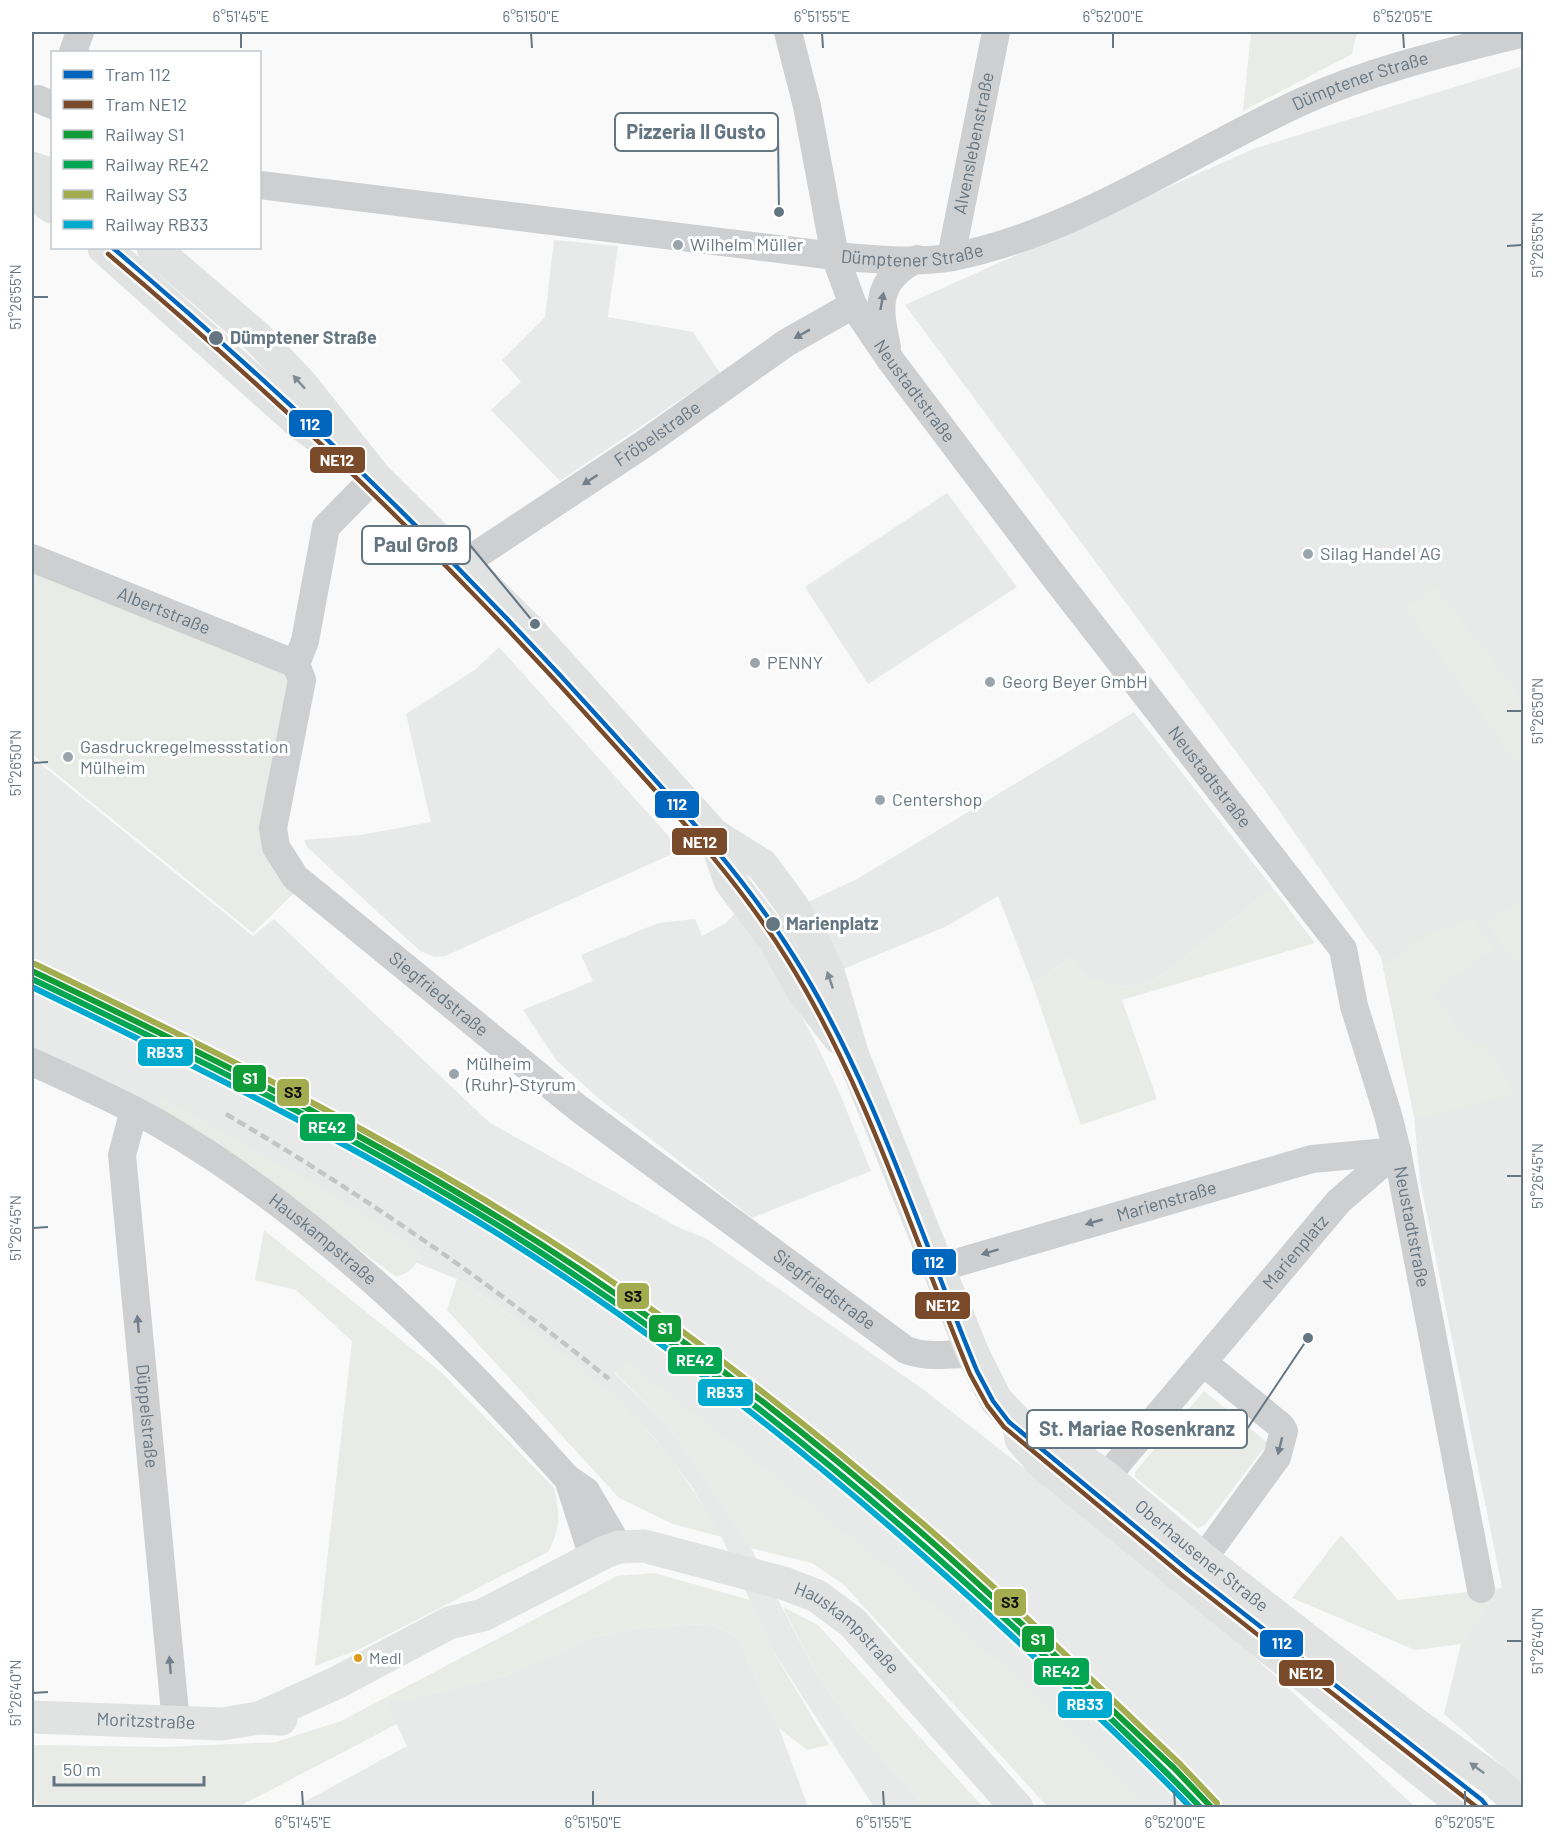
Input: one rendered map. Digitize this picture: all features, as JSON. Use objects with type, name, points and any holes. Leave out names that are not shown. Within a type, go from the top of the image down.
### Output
[{"type":"main road","points":[[32,168],[51,175]]},
{"type":"main road","points":[[32,193],[51,206]]},
{"type":"main road","name":"Oberhausener Straße","points":[[154,249],[257,337],[302,385],[375,477],[526,628],[714,835],[762,865],[791,904],[811,937],[829,975],[853,1056],[973,1354],[996,1400],[1018,1423],[1048,1436],[1106,1477],[1203,1559],[1414,1723],[1495,1781],[1520,1808]]},
{"type":"main road","name":"Oberhausener Straße","points":[[123,253],[301,424],[375,477]]},
{"type":"main road","name":"Oberhausener Straße","points":[[1018,1423],[1021,1439],[1042,1463],[1467,1808]]},
{"type":"main road","name":"Hauskampstraße","points":[[606,1552],[644,1546],[783,1583],[817,1596],[853,1623],[1017,1808]]},
{"type":"main road","name":"Moritzstraße","points":[[32,1717],[222,1724],[259,1718],[289,1719],[343,1699],[458,1638],[483,1615],[606,1552]]},
{"type":"street","points":[[73,51],[81,32]]},
{"type":"street","name":"Neustadtstraße","points":[[788,32],[807,106],[835,256],[853,305],[889,358],[1343,949],[1354,1006],[1397,1151],[1481,1589]]},
{"type":"street","name":"Alvenslebenstraße","points":[[951,257],[996,32]]},
{"type":"street","name":"Dümptener Straße","points":[[261,185],[835,256],[917,259],[951,257],[1004,243],[1072,219],[1314,97],[1389,68],[1524,33]]},
{"type":"street","points":[[889,358],[880,318],[884,292],[889,280],[901,267],[917,259]]},
{"type":"street","name":"Fröbelstraße","points":[[463,564],[644,444],[786,343],[853,305]]},
{"type":"street","name":"Siegfriedstraße","points":[[375,477],[326,527],[305,641],[296,664],[302,680],[273,828],[276,847],[295,877],[578,1108],[906,1350],[922,1356],[973,1354]]},
{"type":"street","name":"Albertstraße","points":[[32,558],[296,664]]},
{"type":"street","name":"Hauskampstraße","points":[[32,1062],[134,1110],[216,1160],[318,1233],[455,1355],[567,1478],[586,1491],[606,1552]]},
{"type":"street","name":"Düppelstraße","points":[[134,1110],[122,1155],[176,1723]]},
{"type":"street","name":"Marienstraße","points":[[939,1268],[1312,1159],[1397,1151]]},
{"type":"street","name":"Marienplatz","points":[[1106,1477],[1339,1201],[1397,1151]]},
{"type":"street","points":[[1312,1159],[1339,1201]]},
{"type":"street","points":[[1203,1559],[1277,1457],[1284,1431],[1281,1426],[1204,1363]]},
{"type":"shaded area","points":[[1251,32],[1357,32],[1352,54],[1243,111]]},
{"type":"shaded area","points":[[1523,66],[1523,1784],[1444,1714],[1461,1644],[1502,1587],[1420,1180],[1414,1116],[1381,957],[1269,796],[905,305],[1253,149]]},
{"type":"shaded area","points":[[554,240],[618,246],[608,317],[693,332],[720,373],[560,481],[491,410],[521,382],[502,360],[545,317]]},
{"type":"shaded area","points":[[947,493],[1017,587],[868,684],[805,587]]},
{"type":"shaded area","points":[[32,567],[292,667],[271,827],[299,888],[253,933],[32,754]]},
{"type":"shaded area","points":[[1435,586],[1523,700],[1523,772],[1405,608]]},
{"type":"shaded area","points":[[499,647],[681,850],[445,956],[434,957],[420,951],[307,847],[304,840],[360,835],[431,822],[406,714],[476,669]]},
{"type":"shaded area","points":[[1134,712],[1273,888],[1154,981],[1123,987],[1089,980],[1070,957],[1033,985],[998,896],[947,926],[841,970],[808,902],[857,879]]},
{"type":"shaded area","points":[[32,757],[253,936],[274,919],[490,1123],[678,1227],[707,1239],[924,1390],[1198,1604],[1415,1807],[1090,1807],[627,1362],[614,1373],[662,1419],[678,1439],[751,1548],[819,1678],[853,1725],[926,1807],[874,1807],[771,1648],[722,1538],[690,1484],[652,1435],[599,1384],[510,1315],[457,1279],[417,1263],[364,1227],[105,1081],[32,1048]]},
{"type":"shaded area","points":[[1273,888],[1315,943],[1122,1000],[1157,1099],[1081,1125],[1033,985],[1070,957],[1089,980],[1123,987],[1154,981]]},
{"type":"shaded area","points":[[1523,897],[1523,963],[1519,967],[1487,924]]},
{"type":"shaded area","points":[[736,912],[781,979],[815,1041],[840,1094],[871,1171],[752,1218],[597,1097],[556,1060],[523,1010],[593,981],[581,955],[658,923],[695,919],[702,936],[726,923]]},
{"type":"shaded area","points":[[1472,918],[1495,948],[1433,993],[1473,1048],[1481,1042],[1509,1079],[1513,1094],[1426,1117],[1414,1116],[1383,966],[1428,935]]},
{"type":"shaded area","points":[[156,1095],[321,1187],[421,1252],[417,1262],[409,1271],[396,1277],[288,1196],[159,1107]]},
{"type":"shaded area","points":[[264,1230],[441,1372],[554,1488],[557,1506],[557,1528],[548,1552],[360,1649],[315,1666],[352,1341],[296,1290],[255,1280]]},
{"type":"shaded area","points":[[457,1279],[560,1351],[631,1413],[671,1460],[722,1537],[673,1524],[619,1498],[447,1310]]},
{"type":"shaded area","points":[[627,1362],[767,1470],[921,1594],[1028,1687],[1146,1807],[1048,1807],[844,1585],[812,1563],[751,1548],[678,1439],[662,1419],[614,1372]]},
{"type":"shaded area","points":[[1204,1391],[1268,1443],[1205,1525],[1198,1528],[1135,1477],[1135,1472]]},
{"type":"shaded area","points":[[1341,1535],[1398,1600],[1502,1588],[1461,1644],[1415,1650],[1292,1598]]},
{"type":"shaded area","points":[[654,1573],[750,1600],[771,1648],[829,1745],[807,1750],[779,1728],[737,1637],[711,1624],[640,1627],[587,1639],[508,1675],[404,1700],[385,1698],[617,1576]]},
{"type":"shaded area","points":[[783,1607],[818,1625],[983,1807],[926,1807],[853,1725],[819,1678]]},
{"type":"shaded area","name":"Medl","points":[[711,1624],[737,1637],[779,1728],[808,1807],[293,1808],[407,1746],[384,1698],[404,1700],[508,1675],[587,1639],[640,1627]]},
{"type":"shaded area","points":[[384,1698],[397,1724],[238,1807],[41,1807],[32,1796],[32,1745],[165,1747],[276,1742],[341,1721]]},
{"type":"railway","points":[[226,1114],[325,1175],[422,1239],[517,1307],[609,1379]]},
{"type":"tram line","name":"112","points":[[114,249],[244,362],[432,542],[611,731],[707,839],[752,895],[793,955],[848,1054],[894,1159],[977,1371],[993,1401],[1009,1422],[1188,1570],[1482,1800],[1488,1808]]},
{"type":"tram line","name":"NE12","points":[[108,254],[174,310],[302,426],[487,608],[653,788],[746,899],[787,959],[841,1058],[887,1162],[970,1374],[987,1405],[1004,1427],[1183,1576],[1478,1808]]},
{"type":"rail line","name":"S3","points":[[35,964],[244,1067],[381,1140],[515,1218],[668,1321],[797,1419],[921,1522],[1051,1641],[1179,1763],[1217,1803]]},
{"type":"rail line","name":"S1","points":[[32,971],[240,1073],[377,1146],[511,1225],[664,1328],[793,1425],[916,1528],[1174,1768],[1212,1808]]},
{"type":"rail line","name":"RE42","points":[[32,979],[210,1066],[385,1159],[499,1226],[645,1324],[785,1430],[920,1543],[1050,1661],[1201,1808]]},
{"type":"rail line","name":"RB33","points":[[32,987],[324,1134],[439,1198],[569,1280],[641,1330],[781,1436],[916,1549],[1101,1720],[1191,1808]]},
{"type":"place","name":"Pizzeria Il Gusto","points":[[779,212]]},
{"type":"place","name":"Wilhelm Müller","points":[[678,245]]},
{"type":"place","name":"Dümptener Straße","points":[[216,338]]},
{"type":"place","name":"Silag Handel AG","points":[[1308,554]]},
{"type":"place","name":"Paul Groß","points":[[535,624]]},
{"type":"place","name":"PENNY","points":[[755,663]]},
{"type":"place","name":"Georg Beyer GmbH","points":[[990,682]]},
{"type":"place","name":"Gasdruckregelmessstation Mülheim","points":[[68,757]]},
{"type":"place","name":"Centershop","points":[[880,800]]},
{"type":"place","name":"Marienplatz","points":[[773,924]]},
{"type":"place","name":"Mülheim (Ruhr)-Styrum","points":[[454,1074]]},
{"type":"place","name":"St. Mariae Rosenkranz","points":[[1308,1338]]},
{"type":"place","name":"Medl","points":[[358,1658]]}]
